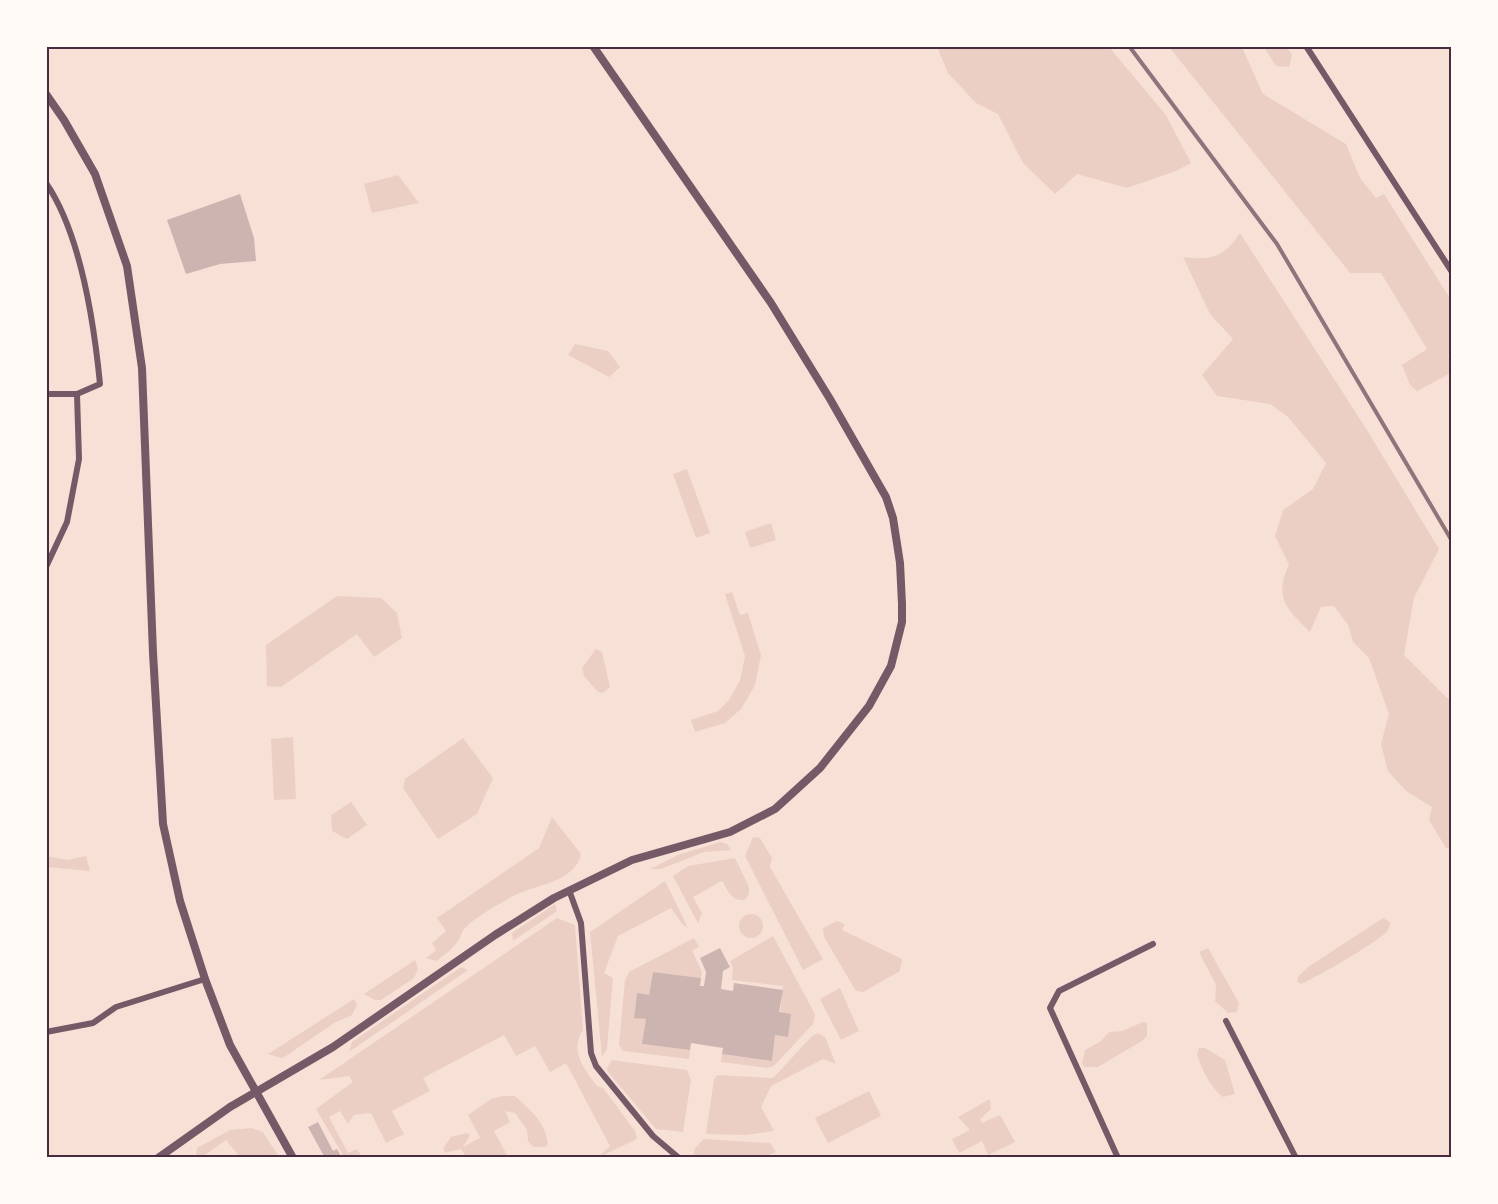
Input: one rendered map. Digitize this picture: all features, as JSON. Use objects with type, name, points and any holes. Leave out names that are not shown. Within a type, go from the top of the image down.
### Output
[{"type":"street","points":[[158,1158],[230,1107],[256,1094],[375,1019],[495,935],[569,890],[632,860],[730,832],[775,809],[820,768],[869,706],[891,666],[902,622],[900,563],[893,518],[886,496],[777,313],[593,46]]},
{"type":"street","points":[[1306,46],[1452,272]]},
{"type":"street","points":[[46,94],[95,174],[127,266],[142,368],[153,653],[163,824],[180,901],[205,979],[230,1045],[293,1158]]},
{"type":"street","points":[[46,183],[59,202],[67,225],[95,328],[100,384],[77,394],[46,394]]},
{"type":"street","points":[[46,567],[67,522],[79,459],[77,394]]},
{"type":"street","points":[[569,890],[582,923],[591,1053],[596,1066],[653,1136],[680,1158]]},
{"type":"street","points":[[1118,1158],[1050,1008],[1059,991],[1153,944]]},
{"type":"street","points":[[46,1032],[93,1023],[116,1007],[205,979]]},
{"type":"street","points":[[1226,1020],[1296,1158]]},
{"type":"shaded area","points":[[937,47],[1109,47],[1166,115],[1191,163],[1176,171],[1127,188],[1077,174],[1055,194],[1023,163],[998,114],[976,103],[948,73]]},
{"type":"shaded area","points":[[1169,47],[1242,47],[1263,94],[1346,144],[1360,178],[1376,198],[1384,194],[1451,300],[1451,354],[1447,357],[1451,359],[1451,373],[1417,391],[1410,385],[1402,365],[1427,349],[1381,273],[1350,273]]},
{"type":"shaded area","points":[[1264,47],[1287,47],[1292,55],[1289,67],[1276,66]]},
{"type":"shaded area","points":[[398,175],[419,203],[372,213],[364,184]]},
{"type":"shaded area","points":[[1240,233],[1367,430],[1439,549],[1414,598],[1404,655],[1446,697],[1451,699],[1451,849],[1446,848],[1429,820],[1432,807],[1406,791],[1388,771],[1381,744],[1389,714],[1369,658],[1353,642],[1348,625],[1334,606],[1321,607],[1310,632],[1285,603],[1282,586],[1289,565],[1275,536],[1283,510],[1313,489],[1326,463],[1288,417],[1270,404],[1217,396],[1202,375],[1233,339],[1210,314],[1183,257],[1216,256],[1223,252]]},
{"type":"shaded area","points":[[575,344],[608,351],[620,367],[609,377],[568,355]]},
{"type":"shaded area","points":[[687,469],[710,533],[696,538],[673,474]]},
{"type":"shaded area","points":[[771,523],[776,540],[750,548],[745,532]]},
{"type":"shaded area","points":[[732,592],[740,615],[748,613],[761,655],[755,685],[741,709],[725,723],[695,732],[691,720],[718,711],[729,700],[740,680],[745,656],[725,594]]},
{"type":"shaded area","points":[[337,596],[381,598],[397,613],[402,638],[374,657],[357,634],[281,687],[267,686],[266,645]]},
{"type":"shaded area","points":[[596,649],[602,652],[610,687],[603,693],[598,692],[584,676],[582,668]]},
{"type":"shaded area","points":[[293,737],[296,799],[274,800],[271,739]]},
{"type":"shaded area","points":[[463,738],[493,778],[477,814],[438,839],[403,788],[405,779]]},
{"type":"shaded area","points":[[351,802],[367,825],[347,839],[332,831],[331,815]]},
{"type":"shaded area","points":[[552,817],[581,854],[578,863],[571,871],[563,877],[513,896],[465,928],[455,945],[442,957],[436,961],[426,958],[436,950],[432,943],[446,931],[437,918],[539,848]]},
{"type":"shaded area","points":[[753,837],[760,838],[772,858],[770,867],[823,959],[803,970],[745,856]]},
{"type":"shaded area","points":[[720,842],[727,844],[731,850],[704,852],[661,869],[650,869],[678,855]]},
{"type":"shaded area","points":[[46,856],[68,860],[86,856],[90,871],[47,867]]},
{"type":"shaded area","points":[[735,858],[749,887],[749,894],[745,900],[736,899],[722,881],[693,897],[702,913],[698,923],[673,876],[688,866]]},
{"type":"shaded area","points":[[665,881],[688,928],[683,925],[671,908],[618,936],[604,973],[613,978],[607,1049],[602,1057],[590,932]]},
{"type":"shaded area","points":[[555,904],[557,911],[513,941],[512,933]]},
{"type":"shaded area","points":[[751,914],[760,917],[763,926],[760,935],[751,938],[742,935],[739,926],[742,917]]},
{"type":"shaded area","points":[[557,918],[575,925],[583,1030],[577,1045],[580,1059],[587,1073],[597,1086],[603,1088],[635,1131],[637,1139],[599,1157],[610,1146],[566,1063],[550,1072],[535,1046],[516,1056],[504,1035],[423,1078],[430,1091],[392,1111],[404,1134],[386,1143],[371,1113],[354,1115],[348,1124],[340,1111],[329,1117],[348,1153],[357,1149],[362,1157],[344,1157],[316,1109],[353,1082],[349,1076],[319,1080]]},
{"type":"shaded area","points":[[1383,918],[1390,923],[1382,936],[1319,975],[1301,984],[1297,981],[1308,967]]},
{"type":"shaded area","points":[[837,921],[845,924],[842,930],[902,959],[900,971],[863,992],[856,991],[824,937],[823,928]]},
{"type":"shaded area","points":[[773,936],[815,1014],[813,1024],[774,1066],[767,1068],[721,1062],[722,1054],[772,1061],[775,1035],[788,1037],[780,1012],[783,986],[732,980],[733,968],[730,961]]},
{"type":"shaded area","points":[[694,938],[699,947],[692,951],[702,972],[701,978],[653,972],[649,995],[637,994],[634,1017],[646,1019],[643,1044],[690,1050],[689,1059],[623,1051],[619,1045],[625,980],[629,972]]},
{"type":"shaded area","points":[[1208,948],[1239,1003],[1237,1012],[1228,1013],[1215,1001],[1216,985],[1199,952]]},
{"type":"shaded area","points":[[415,960],[418,969],[414,978],[381,1000],[375,1000],[364,994]]},
{"type":"shaded area","points":[[461,967],[468,970],[349,1052],[352,1042]]},
{"type":"shaded area","points":[[840,988],[859,1031],[841,1040],[820,999]]},
{"type":"shaded area","points":[[354,999],[357,1005],[352,1015],[334,1023],[286,1056],[281,1058],[268,1054]]},
{"type":"shaded area","points":[[1143,1022],[1147,1023],[1147,1036],[1142,1041],[1098,1067],[1085,1067],[1082,1064],[1085,1050],[1100,1042],[1109,1032],[1122,1031]]},
{"type":"shaded area","points":[[818,1033],[825,1037],[836,1064],[823,1059],[771,1086],[761,1107],[774,1131],[746,1135],[706,1134],[714,1079],[717,1075],[773,1078],[812,1036]]},
{"type":"shaded area","points":[[1199,1048],[1205,1048],[1225,1060],[1235,1094],[1223,1097],[1214,1088],[1199,1060],[1197,1054]]},
{"type":"shaded area","points":[[612,1060],[687,1070],[691,1080],[683,1132],[656,1129],[608,1072],[607,1068]]},
{"type":"shaded area","points":[[869,1091],[881,1116],[828,1143],[815,1118]]},
{"type":"shaded area","points":[[515,1096],[536,1117],[544,1129],[548,1144],[545,1147],[533,1147],[528,1141],[527,1130],[515,1113],[505,1111],[510,1122],[494,1131],[508,1157],[466,1157],[461,1149],[444,1153],[444,1147],[451,1137],[467,1133],[470,1135],[463,1147],[480,1138],[468,1115],[491,1099]]},
{"type":"shaded area","points":[[990,1099],[991,1109],[980,1119],[982,1123],[1000,1115],[1015,1142],[988,1155],[982,1141],[959,1153],[952,1139],[970,1130],[958,1117]]},
{"type":"shaded area","points":[[251,1128],[263,1132],[279,1157],[240,1157],[226,1140],[202,1157],[196,1157],[197,1148],[230,1130]]},
{"type":"shaded area","points":[[704,1139],[770,1143],[776,1152],[764,1157],[693,1157],[695,1148]]},
{"type":"building","points":[[240,194],[254,238],[256,261],[220,264],[186,274],[167,220]]},
{"type":"building","points":[[720,948],[730,967],[723,971],[721,989],[733,991],[734,983],[783,990],[779,1012],[791,1014],[788,1037],[775,1035],[772,1061],[722,1054],[723,1048],[691,1043],[690,1050],[642,1044],[646,1019],[634,1018],[637,993],[649,995],[653,972],[701,978],[700,986],[704,986],[706,972],[700,958]]},
{"type":"building","points":[[318,1122],[333,1151],[337,1149],[342,1158],[325,1158],[308,1127]]},
{"type":"railway","points":[[1129,46],[1277,244],[1452,541]]}]
